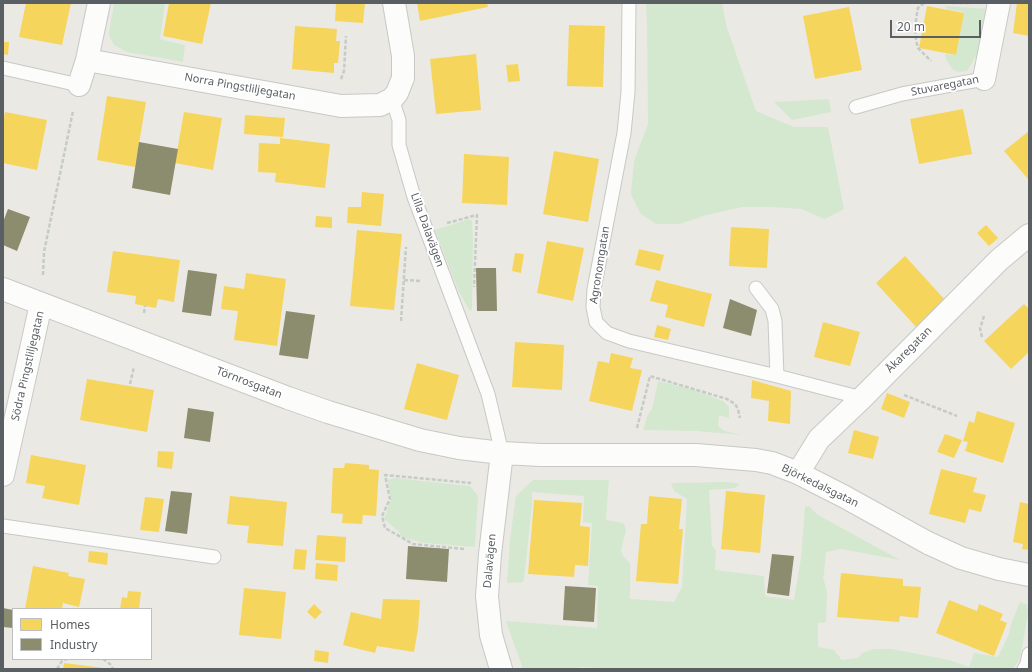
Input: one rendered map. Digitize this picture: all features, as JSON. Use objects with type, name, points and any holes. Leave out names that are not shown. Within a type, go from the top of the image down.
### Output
[{"type":"street","points":[[79,85],[87,60],[99,3]]},
{"type":"street","points":[[392,99],[397,93],[403,78],[403,56],[394,3]]},
{"type":"street","name":"Stuvaregatan","points":[[984,79],[999,3]]},
{"type":"street","name":"Norra Pingstliljegatan","points":[[87,60],[341,106],[380,105],[392,99]]},
{"type":"street","name":"Åkaregatan","points":[[798,473],[819,439],[869,391],[999,260],[1029,235]]},
{"type":"street","name":"Törnrosgatan","points":[[3,289],[328,412],[420,440],[459,448],[502,453]]},
{"type":"street","name":"Södra Pingstliljegatan","points":[[3,475],[41,304]]},
{"type":"street","name":"Björkedalsgatan","points":[[502,453],[541,455],[696,455],[756,460],[798,473],[928,543],[961,558],[999,569],[1029,575]]},
{"type":"street","name":"Dalavägen","points":[[501,669],[491,635],[486,596],[502,453]]},
{"type":"lane","name":"Agronomgatan","points":[[629,3],[628,92],[624,133],[594,289],[593,307],[596,322],[607,333],[629,341],[777,376],[869,391]]},
{"type":"lane","points":[[3,68],[79,85]]},
{"type":"lane","name":"Stuvaregatan","points":[[856,107],[902,94],[984,79]]},
{"type":"lane","name":"Lilla Dalavägen","points":[[392,99],[399,120],[399,144],[414,197],[488,394],[502,453]]},
{"type":"lane","points":[[756,288],[772,309],[775,321],[777,376]]},
{"type":"lane","points":[[3,526],[214,558]]},
{"type":"lane","points":[[1024,669],[1027,664],[1029,654]]},
{"type":"path","points":[[924,3],[918,8],[916,40],[918,48],[931,61]]},
{"type":"path","points":[[331,104],[336,82],[342,78],[344,71],[346,36]]},
{"type":"path","points":[[41,304],[44,252],[79,85]]},
{"type":"path","points":[[426,230],[477,215],[474,293]]},
{"type":"path","points":[[402,321],[406,247]]},
{"type":"path","points":[[130,384],[135,361]]},
{"type":"path","points":[[642,405],[650,376],[727,399],[735,404],[740,418]]},
{"type":"path","points":[[869,391],[957,416]]},
{"type":"path","points":[[464,549],[413,544],[385,528],[382,516],[390,499],[385,475],[475,484]]},
{"type":"path","points":[[57,669],[62,661],[64,660]]},
{"type":"path","points":[[104,660],[110,664],[112,669]]},
{"type":"green space","points":[[114,3],[165,3],[160,39],[185,45],[183,62],[127,52],[114,45],[110,38],[109,32]]},
{"type":"green space","points":[[646,3],[722,3],[727,28],[756,111],[794,127],[828,127],[844,209],[825,219],[801,209],[742,207],[707,215],[679,224],[656,224],[640,213],[631,194],[634,161],[648,124]]},
{"type":"green space","points":[[946,6],[987,9],[980,50],[967,71],[958,72],[952,69],[946,59],[945,54],[956,55],[964,12],[946,9]]},
{"type":"green space","points":[[829,99],[831,112],[792,120],[774,102]]},
{"type":"green space","points":[[469,219],[472,222],[473,237],[472,309],[470,311],[458,290],[435,230]]},
{"type":"green space","points":[[658,381],[694,390],[723,401],[729,407],[729,418],[719,415],[718,426],[724,431],[742,435],[696,431],[643,430],[648,414],[652,409]]},
{"type":"green space","points":[[394,478],[470,486],[478,496],[475,547],[424,543],[402,537],[400,533],[384,519],[391,500],[388,480]]},
{"type":"green space","points":[[533,480],[609,480],[606,520],[623,523],[625,526],[626,531],[621,550],[623,556],[630,563],[630,599],[674,602],[682,587],[687,499],[674,491],[671,483],[727,482],[740,484],[735,488],[709,490],[712,545],[716,551],[715,570],[764,576],[765,596],[794,600],[801,558],[805,507],[809,506],[818,515],[900,560],[841,549],[826,552],[823,577],[827,592],[826,622],[818,623],[818,647],[834,650],[842,660],[858,658],[862,653],[874,649],[892,649],[949,660],[969,667],[974,653],[998,657],[1009,634],[1011,624],[1020,602],[1027,605],[1028,613],[1020,659],[1013,669],[617,669],[579,667],[579,669],[523,669],[506,621],[597,628],[598,586],[588,585],[592,523],[583,522],[584,496],[532,492],[524,579],[523,582],[507,583],[510,539],[516,496]]},
{"type":"building: Homes","points":[[26,3],[71,3],[62,45],[19,37]]},
{"type":"building: Homes","points":[[169,3],[211,3],[202,44],[163,36]]},
{"type":"building: Homes","points":[[336,3],[365,3],[363,23],[335,21]]},
{"type":"building: Homes","points":[[417,3],[487,3],[488,7],[420,21]]},
{"type":"building: Homes","points":[[1017,3],[1029,3],[1029,36],[1013,33]]},
{"type":"building: Homes","points":[[927,6],[964,13],[956,55],[919,48]]},
{"type":"building: Homes","points":[[849,7],[862,70],[815,79],[803,16]]},
{"type":"building: Homes","points":[[569,25],[605,26],[603,87],[567,86]]},
{"type":"building: Homes","points":[[295,26],[337,29],[336,41],[340,41],[338,63],[334,63],[334,73],[292,69]]},
{"type":"building: Homes","points":[[3,42],[9,42],[8,55],[3,54]]},
{"type":"building: Homes","points":[[476,54],[481,110],[436,114],[430,59]]},
{"type":"building: Homes","points":[[518,64],[520,81],[508,82],[506,65]]},
{"type":"building: Homes","points":[[107,96],[146,102],[135,167],[97,160]]},
{"type":"building: Homes","points":[[963,109],[972,154],[919,164],[910,119]]},
{"type":"building: Homes","points":[[5,112],[47,120],[37,170],[3,163],[3,123]]},
{"type":"building: Homes","points":[[184,112],[222,118],[213,170],[175,163]]},
{"type":"building: Homes","points":[[245,115],[285,118],[283,137],[244,134]]},
{"type":"building: Homes","points":[[1029,131],[1029,178],[1028,179],[1004,151]]},
{"type":"building: Homes","points":[[280,138],[330,144],[325,188],[275,182],[276,173],[258,172],[259,143],[280,144]]},
{"type":"building: Homes","points":[[554,151],[599,159],[588,222],[543,214]]},
{"type":"building: Homes","points":[[464,154],[509,157],[507,205],[462,203]]},
{"type":"building: Homes","points":[[362,192],[384,194],[381,226],[347,223],[348,207],[361,207]]},
{"type":"building: Homes","points":[[316,216],[332,217],[332,228],[315,227]]},
{"type":"building: Homes","points":[[986,225],[998,238],[989,246],[977,233]]},
{"type":"building: Homes","points":[[731,227],[769,229],[767,268],[729,266]]},
{"type":"building: Homes","points":[[357,230],[402,234],[394,310],[350,306]]},
{"type":"building: Homes","points":[[547,241],[584,248],[573,301],[537,293]]},
{"type":"building: Homes","points":[[639,249],[664,255],[660,271],[635,265]]},
{"type":"building: Homes","points":[[113,251],[180,260],[174,302],[158,299],[156,308],[135,304],[136,296],[107,292]]},
{"type":"building: Homes","points":[[515,253],[524,254],[521,273],[512,271]]},
{"type":"building: Homes","points":[[905,256],[946,301],[917,328],[876,283]]},
{"type":"building: Homes","points":[[246,273],[286,279],[277,346],[234,340],[238,311],[221,309],[224,286],[244,289]]},
{"type":"building: Homes","points":[[656,280],[712,294],[704,327],[665,317],[668,305],[650,301]]},
{"type":"building: Homes","points":[[1024,304],[1029,309],[1029,352],[1011,369],[984,341]]},
{"type":"building: Homes","points":[[823,322],[860,332],[850,366],[814,357]]},
{"type":"building: Homes","points":[[657,325],[671,329],[668,340],[654,337]]},
{"type":"building: Homes","points":[[515,342],[564,345],[562,390],[512,387]]},
{"type":"building: Homes","points":[[611,353],[633,358],[630,368],[642,370],[632,411],[589,401],[598,361],[609,363]]},
{"type":"building: Homes","points":[[417,363],[459,375],[447,420],[404,409]]},
{"type":"building: Homes","points":[[87,379],[154,390],[147,432],[80,420]]},
{"type":"building: Homes","points":[[752,380],[791,391],[790,424],[768,421],[769,401],[751,398]]},
{"type":"building: Homes","points":[[887,393],[910,402],[904,418],[881,409]]},
{"type":"building: Homes","points":[[977,411],[1015,423],[1003,463],[965,451],[968,442],[963,441],[969,421],[974,423]]},
{"type":"building: Homes","points":[[854,430],[879,437],[873,459],[848,453]]},
{"type":"building: Homes","points":[[945,434],[962,440],[954,458],[937,452]]},
{"type":"building: Homes","points":[[158,451],[174,452],[172,469],[157,467]]},
{"type":"building: Homes","points":[[31,455],[86,465],[79,505],[42,498],[45,486],[26,483]]},
{"type":"building: Homes","points":[[345,463],[369,465],[369,469],[379,470],[376,516],[363,515],[362,524],[342,523],[343,514],[331,513],[333,468],[344,468]]},
{"type":"building: Homes","points":[[941,469],[977,478],[973,492],[986,495],[981,512],[969,509],[965,523],[929,514]]},
{"type":"building: Homes","points":[[726,491],[765,495],[760,553],[721,549]]},
{"type":"building: Homes","points":[[230,496],[287,502],[283,546],[247,543],[249,526],[227,524]]},
{"type":"building: Homes","points":[[649,496],[682,499],[679,529],[683,529],[678,584],[636,581],[641,524],[647,524]]},
{"type":"building: Homes","points":[[145,497],[164,499],[159,532],[140,530]]},
{"type":"building: Homes","points":[[534,500],[582,503],[580,526],[590,527],[588,566],[575,565],[574,577],[528,574]]},
{"type":"building: Homes","points":[[1020,502],[1029,504],[1029,550],[1022,549],[1023,544],[1013,542]]},
{"type":"building: Homes","points":[[317,535],[346,537],[345,562],[315,560]]},
{"type":"building: Homes","points":[[295,549],[307,550],[305,570],[293,569]]},
{"type":"building: Homes","points":[[89,551],[108,553],[107,565],[88,562]]},
{"type":"building: Homes","points":[[316,563],[338,565],[337,581],[315,579]]},
{"type":"building: Homes","points":[[33,566],[69,573],[68,576],[85,579],[79,607],[63,603],[62,608],[25,608]]},
{"type":"building: Homes","points":[[841,573],[903,579],[903,586],[921,587],[918,618],[900,616],[899,622],[837,617]]},
{"type":"building: Homes","points":[[244,588],[286,592],[281,639],[239,635]]},
{"type":"building: Homes","points":[[128,591],[141,592],[139,608],[120,608],[122,597],[127,598]]},
{"type":"building: Homes","points":[[383,599],[420,600],[418,629],[414,652],[377,646],[375,653],[343,645],[351,612],[381,619]]},
{"type":"building: Homes","points":[[949,600],[977,611],[979,604],[1003,614],[1000,620],[1007,623],[994,656],[936,633]]},
{"type":"building: Homes","points":[[314,604],[322,612],[315,619],[307,612]]},
{"type":"building: Homes","points":[[315,650],[329,652],[328,663],[314,661]]},
{"type":"building: Homes","points":[[64,663],[104,668],[104,669],[63,669]]},
{"type":"building: Industry","points":[[139,142],[178,149],[170,195],[132,188]]},
{"type":"building: Industry","points":[[8,209],[30,217],[17,251],[3,245],[3,222]]},
{"type":"building: Industry","points":[[476,268],[496,268],[497,311],[477,311]]},
{"type":"building: Industry","points":[[188,270],[217,274],[211,316],[182,312]]},
{"type":"building: Industry","points":[[730,299],[757,310],[751,336],[723,328]]},
{"type":"building: Industry","points":[[286,311],[315,315],[308,359],[279,355]]},
{"type":"building: Industry","points":[[188,408],[214,412],[210,442],[184,438]]},
{"type":"building: Industry","points":[[171,491],[192,493],[187,534],[165,531]]},
{"type":"building: Industry","points":[[408,546],[449,549],[447,582],[406,579]]},
{"type":"building: Industry","points":[[772,554],[794,556],[789,596],[767,593]]},
{"type":"building: Industry","points":[[565,586],[596,588],[594,622],[563,620]]},
{"type":"building: Industry","points":[[3,608],[12,610],[12,628],[3,627]]}]
